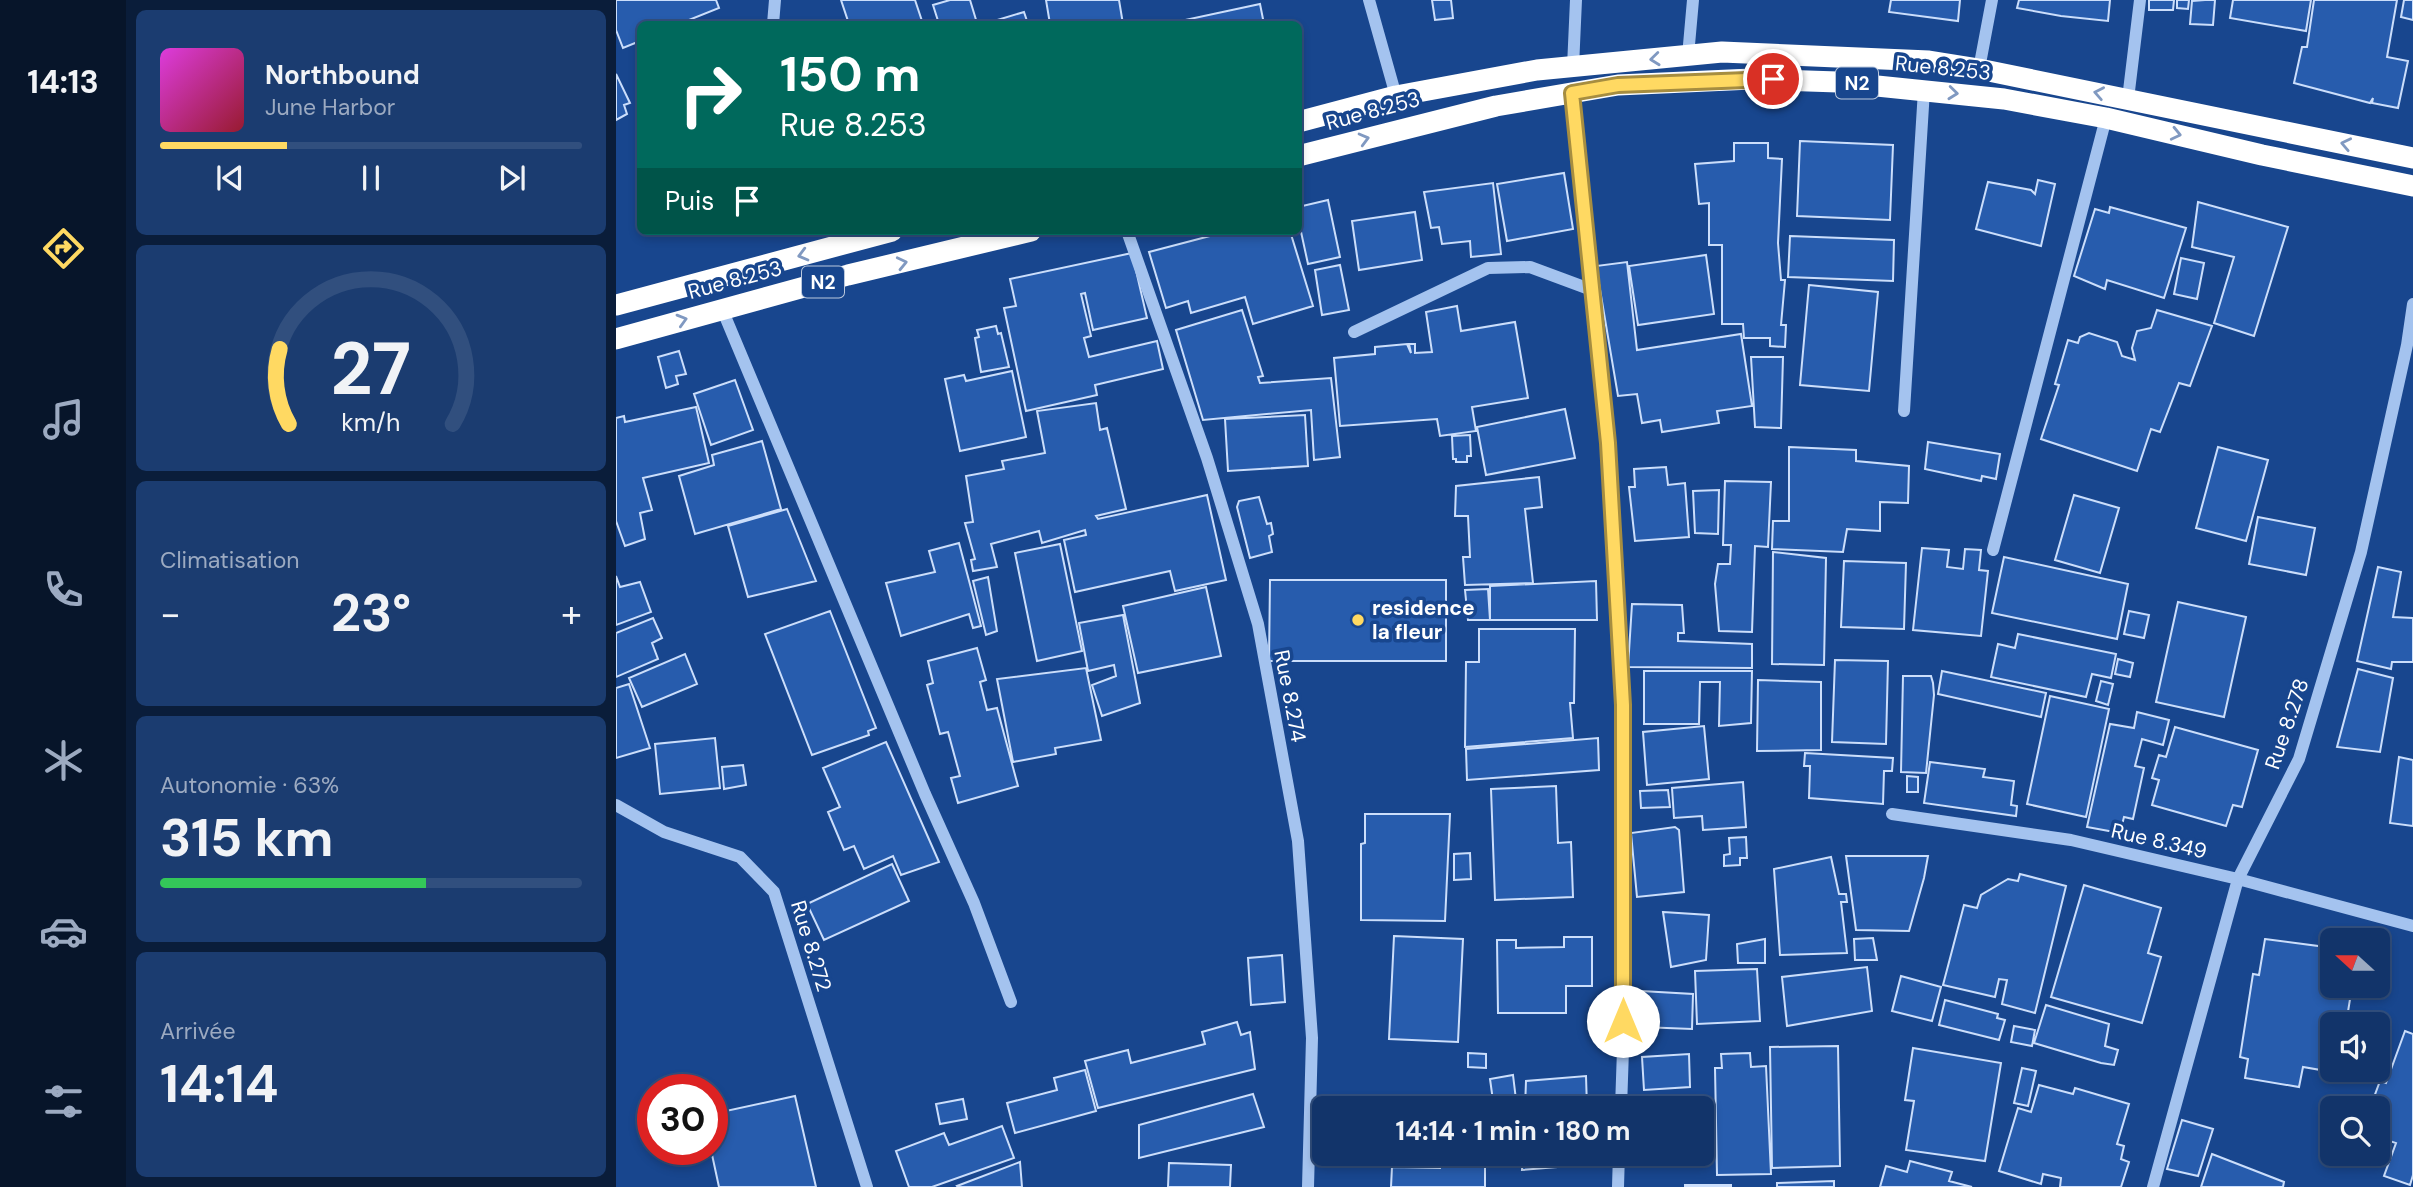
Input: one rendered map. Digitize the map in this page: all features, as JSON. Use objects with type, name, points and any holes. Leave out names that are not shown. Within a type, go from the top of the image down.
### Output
[{"type":"highway","name":"Rue 8.253","points":[[1302,121],[1396,96],[1537,70],[1722,52],[1915,61],[1979,69],[2412,154]]},
{"type":"highway","name":"Rue 8.253","points":[[1302,155],[1496,106],[1618,85],[1752,79],[1838,82],[2004,99],[2106,118],[2262,155],[2413,186]]},
{"type":"highway","name":"Rue 8.253","points":[[616,339],[848,275],[1014,235]]},
{"type":"highway","name":"Rue 8.253","points":[[616,305],[844,237]]},
{"type":"street","points":[[773,21],[775,0]]},
{"type":"street","points":[[1370,0],[1396,96]]},
{"type":"street","points":[[1573,67],[1576,0]]},
{"type":"street","points":[[1688,56],[1693,0]]},
{"type":"street","points":[[1979,69],[1993,0]]},
{"type":"street","points":[[2128,99],[2140,0]]},
{"type":"street","points":[[1903,411],[1924,90]]},
{"type":"street","points":[[1572,93],[1608,443],[1623,705],[1621,1096]]},
{"type":"street","points":[[1993,550],[2106,118]]},
{"type":"street","name":"Rue 8.274","points":[[1128,235],[1202,444],[1258,624],[1298,841],[1312,1038],[1308,1187]]},
{"type":"street","points":[[1354,332],[1488,268],[1530,267],[1592,290]]},
{"type":"street","name":"Rue 8.278","points":[[2153,1187],[2238,880],[2299,759],[2361,552],[2407,345],[2413,304]]},
{"type":"street","points":[[722,309],[919,781],[974,903],[1011,1002]]},
{"type":"street","name":"Rue 8.272","points":[[616,805],[664,832],[740,857],[774,892],[867,1187]]},
{"type":"street","name":"Rue 8.349","points":[[1892,814],[2071,841],[2238,880],[2413,926]]},
{"type":"street","points":[[1618,1187],[1619,1166]]},
{"type":"building","points":[[616,0],[716,0],[719,8],[686,21],[637,21],[637,42],[623,48],[616,30]]},
{"type":"building","points":[[841,0],[915,0],[922,21],[848,21]]},
{"type":"building","points":[[950,0],[970,0],[976,21],[938,21],[933,5]]},
{"type":"building","points":[[1046,0],[1119,0],[1122,21],[1050,21]]},
{"type":"building","points":[[1432,0],[1451,0],[1453,18],[1435,20]]},
{"type":"building","points":[[1891,0],[1960,0],[1958,21],[1889,12]]},
{"type":"building","points":[[2019,0],[2110,0],[2108,21],[2017,8]]},
{"type":"building","points":[[2149,0],[2174,0],[2173,10],[2149,10]]},
{"type":"building","points":[[2177,0],[2189,0],[2188,9],[2177,8]]},
{"type":"building","points":[[2215,0],[2213,25],[2190,24],[2192,1]]},
{"type":"building","points":[[2233,0],[2311,0],[2306,31],[2230,18]]},
{"type":"building","points":[[2314,0],[2397,0],[2387,57],[2408,61],[2398,108],[2372,103],[2373,98],[2370,103],[2294,83],[2302,47],[2307,47]]},
{"type":"building","points":[[2404,0],[2413,0],[2413,20],[2401,17]]},
{"type":"building","points":[[1260,4],[1263,21],[1180,21]]},
{"type":"building","points":[[1024,12],[1027,21],[994,21]]},
{"type":"building","points":[[616,74],[630,103],[624,105],[627,114],[616,120]]},
{"type":"building","points":[[1800,141],[1893,145],[1890,220],[1797,216]]},
{"type":"building","points":[[1734,143],[1768,143],[1768,158],[1782,159],[1778,243],[1781,280],[1785,280],[1781,325],[1786,325],[1785,347],[1770,346],[1770,338],[1744,338],[1743,324],[1722,324],[1722,245],[1709,245],[1709,203],[1699,204],[1695,164],[1734,161]]},
{"type":"building","points":[[1564,173],[1573,229],[1507,241],[1497,184]]},
{"type":"building","points":[[2038,180],[2055,184],[2041,246],[1976,229],[1988,182],[2031,190],[2035,194]]},
{"type":"building","points":[[1493,183],[1501,254],[1471,257],[1470,241],[1442,244],[1439,227],[1431,228],[1424,192]]},
{"type":"building","points":[[1328,200],[1340,257],[1308,264],[1302,235],[1302,206]]},
{"type":"building","points":[[2198,202],[2288,227],[2254,336],[2214,323],[2234,257],[2192,247]]},
{"type":"building","points":[[2110,207],[2186,228],[2164,298],[2107,280],[2105,289],[2074,276],[2095,209],[2109,213]]},
{"type":"building","points":[[1415,212],[1422,260],[1359,270],[1352,221]]},
{"type":"building","points":[[1214,235],[1291,235],[1313,306],[1253,324],[1245,297],[1191,313],[1188,301],[1166,308],[1149,252]]},
{"type":"building","points":[[1790,236],[1894,240],[1893,281],[1788,277]]},
{"type":"building","points":[[1132,253],[1147,318],[1093,330],[1085,293],[1081,294],[1091,336],[1084,338],[1089,357],[1157,341],[1163,369],[1095,385],[1097,395],[1026,411],[1004,308],[1016,306],[1010,279]]},
{"type":"building","points":[[1706,255],[1714,314],[1638,325],[1629,266]]},
{"type":"building","points":[[2181,258],[2204,263],[2197,299],[2174,294]]},
{"type":"building","points":[[1627,262],[1637,350],[1741,334],[1752,406],[1717,411],[1719,423],[1662,432],[1660,420],[1642,423],[1637,394],[1618,396],[1596,266]]},
{"type":"building","points":[[1340,265],[1349,310],[1322,315],[1315,270]]},
{"type":"building","points":[[1809,285],[1878,292],[1869,391],[1800,385]]},
{"type":"building","points":[[1457,306],[1461,331],[1515,322],[1528,398],[1472,407],[1476,431],[1440,436],[1437,419],[1340,426],[1334,358],[1375,354],[1375,347],[1407,344],[1411,353],[1409,344],[1415,344],[1415,353],[1432,352],[1426,312]]},
{"type":"building","points":[[1242,310],[1263,376],[1258,377],[1260,383],[1331,378],[1340,457],[1314,460],[1311,410],[1203,420],[1176,330]]},
{"type":"building","points":[[2157,310],[2212,326],[2190,386],[2179,383],[2160,432],[2151,429],[2137,471],[2041,439],[2059,385],[2055,384],[2068,340],[2078,343],[2080,337],[2089,333],[2117,342],[2122,356],[2135,360],[2132,348],[2137,331],[2151,328]]},
{"type":"building","points":[[996,326],[998,334],[1001,333],[1009,367],[981,372],[975,338],[979,337],[977,330]]},
{"type":"building","points":[[679,351],[686,374],[676,376],[678,384],[666,388],[658,357]]},
{"type":"building","points":[[1751,357],[1783,357],[1781,428],[1755,427]]},
{"type":"building","points":[[1012,371],[1026,437],[960,451],[945,379],[964,375],[966,381]]},
{"type":"building","points":[[735,380],[753,430],[711,445],[694,394]]},
{"type":"building","points":[[1096,403],[1100,430],[1107,428],[1126,509],[1096,516],[1098,519],[1207,495],[1226,580],[1175,591],[1170,571],[1075,592],[1064,540],[1086,535],[1085,530],[1042,543],[1039,531],[991,544],[997,567],[973,571],[971,560],[975,559],[965,523],[973,522],[966,476],[1004,469],[1002,461],[1045,453],[1037,411]]},
{"type":"building","points":[[696,407],[709,463],[643,478],[652,510],[640,513],[645,539],[625,546],[616,521],[616,418],[624,416],[625,422]]},
{"type":"building","points":[[1565,409],[1575,458],[1486,475],[1477,427]]},
{"type":"building","points":[[1305,415],[1308,466],[1228,471],[1225,419]]},
{"type":"building","points":[[1470,435],[1471,456],[1467,456],[1467,462],[1456,462],[1456,459],[1453,459],[1452,436]]},
{"type":"building","points":[[762,441],[781,509],[695,534],[679,476],[714,465],[712,455]]},
{"type":"building","points":[[1928,442],[2000,454],[1996,479],[1982,476],[1981,481],[1925,469]]},
{"type":"building","points":[[1789,447],[1856,450],[1856,461],[1909,466],[1908,503],[1880,502],[1880,531],[1847,529],[1843,552],[1772,549],[1773,521],[1789,521]]},
{"type":"building","points":[[2218,447],[2268,460],[2246,541],[2196,528]]},
{"type":"building","points":[[1666,467],[1668,485],[1685,483],[1689,537],[1635,541],[1629,487],[1635,487],[1634,469]]},
{"type":"building","points":[[1539,477],[1542,507],[1525,509],[1533,583],[1465,585],[1463,557],[1470,557],[1468,516],[1455,516],[1456,486]]},
{"type":"building","points":[[1725,481],[1771,482],[1768,547],[1755,546],[1752,632],[1719,631],[1715,584],[1718,564],[1730,564],[1731,545],[1723,545]]},
{"type":"building","points":[[1719,490],[1718,534],[1695,533],[1693,491]]},
{"type":"building","points":[[2074,495],[2119,508],[2100,573],[2055,560]]},
{"type":"building","points":[[1259,497],[1267,524],[1271,523],[1273,534],[1269,536],[1272,552],[1250,558],[1237,507],[1239,501]]},
{"type":"building","points":[[787,509],[816,581],[748,597],[728,526]]},
{"type":"building","points":[[2258,517],[2315,528],[2306,575],[2249,564]]},
{"type":"building","points":[[959,543],[981,626],[973,628],[969,614],[901,636],[886,583],[935,572],[929,551]]},
{"type":"building","points":[[1060,544],[1082,651],[1037,661],[1015,553]]},
{"type":"building","points":[[1922,548],[1949,550],[1947,567],[1963,569],[1965,549],[1981,550],[1979,570],[1988,571],[1981,636],[1913,630]]},
{"type":"building","points":[[1773,552],[1826,558],[1824,665],[1772,664]]},
{"type":"building","points":[[2004,557],[2128,584],[2117,639],[1992,613]]},
{"type":"building","points":[[1844,561],[1906,563],[1904,629],[1841,627]]},
{"type":"building","points":[[2378,567],[2401,572],[2393,617],[2413,618],[2413,662],[2392,662],[2391,669],[2357,661]]},
{"type":"building","points":[[616,576],[620,587],[640,582],[651,612],[616,625]]},
{"type":"building","points":[[988,577],[997,631],[986,635],[973,581]]},
{"type":"building","name":"residence la fleur","points":[[1270,580],[1446,580],[1446,661],[1269,661]]},
{"type":"building","points":[[1596,581],[1597,620],[1490,620],[1490,586]]},
{"type":"building","points":[[1206,587],[1221,656],[1138,673],[1123,606]]},
{"type":"building","points":[[1488,589],[1490,620],[1468,620],[1465,590]]},
{"type":"building","points":[[2178,602],[2246,617],[2224,717],[2156,702]]},
{"type":"building","points":[[1632,604],[1682,605],[1684,633],[1678,633],[1678,641],[1752,644],[1752,668],[1628,667]]},
{"type":"building","points":[[830,611],[876,728],[868,731],[869,735],[812,755],[765,634]]},
{"type":"building","points":[[2129,611],[2149,615],[2144,638],[2124,634]]},
{"type":"building","points":[[1123,615],[1140,703],[1102,716],[1092,685],[1116,676],[1114,665],[1088,671],[1079,623]]},
{"type":"building","points":[[653,618],[662,638],[652,643],[658,659],[616,677],[616,633]]},
{"type":"building","points":[[1479,629],[1575,629],[1574,703],[1570,703],[1573,738],[1465,747],[1466,662],[1479,662]]},
{"type":"building","points":[[2018,634],[2116,654],[2111,678],[2092,674],[2086,697],[1991,677],[1998,644],[2015,648]]},
{"type":"building","points":[[977,648],[986,680],[980,682],[987,710],[997,708],[1018,786],[958,803],[951,778],[960,776],[948,732],[940,734],[927,685],[933,683],[928,661]]},
{"type":"building","points":[[685,654],[697,684],[642,707],[629,678]]},
{"type":"building","points":[[2118,659],[2133,663],[2130,677],[2115,674]]},
{"type":"building","points":[[1835,660],[1888,661],[1886,744],[1832,742]]},
{"type":"building","points":[[1086,668],[1101,740],[1055,748],[1056,754],[1013,762],[997,679]]},
{"type":"building","points":[[2358,669],[2393,678],[2380,752],[2337,747]]},
{"type":"building","points":[[1644,671],[1752,671],[1751,723],[1719,726],[1720,682],[1700,682],[1699,724],[1644,724]]},
{"type":"building","points":[[1942,671],[2046,693],[2041,717],[1938,694]]},
{"type":"building","points":[[1903,676],[1931,676],[1933,683],[1926,773],[1901,772]]},
{"type":"building","points":[[1758,680],[1821,682],[1821,750],[1757,751]]},
{"type":"building","points":[[2101,681],[2113,684],[2108,705],[2096,701]]},
{"type":"building","points":[[629,684],[650,748],[616,758],[616,688]]},
{"type":"building","points":[[2050,696],[2109,709],[2086,817],[2027,804]]},
{"type":"building","points":[[2137,712],[2169,720],[2163,745],[2142,739],[2135,766],[2144,768],[2133,819],[2124,817],[2120,833],[2087,827],[2110,724],[2134,728]]},
{"type":"building","points":[[1704,726],[1709,779],[1647,785],[1643,732]]},
{"type":"building","points":[[2175,727],[2258,750],[2242,807],[2233,805],[2226,826],[2152,805],[2159,780],[2152,778],[2159,755],[2166,757]]},
{"type":"building","points":[[715,738],[720,788],[660,794],[655,744]]},
{"type":"building","points":[[1598,738],[1599,770],[1467,780],[1466,749]]},
{"type":"building","points":[[886,742],[939,862],[901,875],[893,856],[864,869],[854,846],[844,850],[828,812],[840,807],[823,768]]},
{"type":"building","points":[[1805,753],[1893,758],[1892,771],[1884,771],[1883,804],[1809,798],[1810,766],[1804,766]]},
{"type":"building","points":[[2399,757],[2413,760],[2413,826],[2390,823]]},
{"type":"building","points":[[1930,762],[1985,769],[1983,777],[2014,781],[2011,805],[2017,806],[2016,816],[1924,803]]},
{"type":"building","points":[[743,765],[746,785],[724,789],[722,767]]},
{"type":"building","points":[[1907,776],[1918,777],[1918,792],[1907,792]]},
{"type":"building","points":[[1743,782],[1746,827],[1703,830],[1702,816],[1674,818],[1672,788]]},
{"type":"building","points":[[1556,786],[1558,843],[1571,842],[1573,897],[1495,900],[1491,789]]},
{"type":"building","points":[[1668,790],[1670,807],[1641,808],[1640,791]]},
{"type":"building","points":[[1365,814],[1450,814],[1445,921],[1361,920],[1361,844],[1365,843]]},
{"type":"building","points":[[1675,827],[1679,830],[1684,892],[1637,897],[1631,833]]},
{"type":"building","points":[[1746,837],[1747,858],[1740,858],[1740,865],[1724,866],[1724,855],[1730,854],[1729,838]]},
{"type":"building","points":[[1470,853],[1471,879],[1454,880],[1454,854]]},
{"type":"building","points":[[1846,856],[1928,856],[1909,931],[1856,930]]},
{"type":"building","points":[[1831,857],[1839,894],[1846,894],[1847,902],[1841,902],[1847,953],[1780,955],[1774,869]]},
{"type":"building","points":[[892,864],[909,901],[824,940],[807,904]]},
{"type":"building","points":[[2020,874],[2066,886],[2035,1013],[2002,1004],[2007,980],[1999,979],[1995,997],[1943,985],[1964,905],[1977,908],[1981,895],[2008,879],[2018,881]]},
{"type":"building","points":[[2084,885],[2161,908],[2148,953],[2161,957],[2142,1023],[2051,997]]},
{"type":"building","points":[[1663,912],[1709,915],[1706,960],[1671,967]]},
{"type":"building","points":[[1394,936],[1463,939],[1458,1042],[1389,1039]]},
{"type":"building","points":[[1564,937],[1592,937],[1592,986],[1566,986],[1566,1013],[1498,1013],[1497,940],[1516,940],[1516,948],[1564,947]]},
{"type":"building","points":[[1873,938],[1877,960],[1855,960],[1854,939]]},
{"type":"building","points":[[1765,939],[1765,963],[1738,963],[1737,944]]},
{"type":"building","points":[[2265,939],[2320,946],[2320,998],[2350,998],[2348,1012],[2320,1012],[2320,1070],[2303,1067],[2299,1087],[2245,1078],[2248,1059],[2240,1057],[2253,974],[2259,975]]},
{"type":"building","points":[[1282,955],[1285,1002],[1251,1005],[1248,958]]},
{"type":"building","points":[[1867,967],[1872,1011],[1787,1026],[1782,977]]},
{"type":"building","points":[[1757,969],[1760,1021],[1697,1024],[1695,971]]},
{"type":"building","points":[[1901,976],[1941,987],[1932,1021],[1892,1011]]},
{"type":"building","points":[[1641,991],[1693,994],[1692,1029],[1641,1027]]},
{"type":"building","points":[[1945,1000],[1998,1014],[1997,1018],[2005,1020],[1999,1040],[1939,1025]]},
{"type":"building","points":[[2046,1005],[2109,1024],[2105,1046],[2118,1050],[2114,1065],[2034,1043]]},
{"type":"building","points":[[1237,1022],[1241,1035],[1250,1032],[1255,1069],[1098,1108],[1085,1061],[1128,1050],[1131,1063],[1205,1044],[1202,1032]]},
{"type":"building","points":[[2014,1026],[2035,1030],[2032,1046],[2011,1042]]},
{"type":"building","points":[[2405,1031],[2413,1034],[2413,1175],[2410,1185],[2384,1176],[2390,1166],[2396,1143],[2390,1141],[2390,1096],[2374,1096],[2380,1082],[2390,1082],[2390,1072]]},
{"type":"building","points":[[1838,1046],[1840,1166],[1772,1168],[1770,1047]]},
{"type":"building","points":[[1913,1048],[2001,1063],[1985,1161],[1906,1150],[1914,1101],[1905,1100]]},
{"type":"building","points":[[1468,1053],[1486,1054],[1486,1068],[1468,1067]]},
{"type":"building","points":[[1750,1053],[1751,1067],[1766,1066],[1771,1174],[1717,1175],[1715,1068],[1722,1068],[1721,1054]]},
{"type":"building","points":[[1689,1054],[1690,1087],[1644,1090],[1642,1057]]},
{"type":"building","points":[[2022,1068],[2036,1071],[2028,1106],[2014,1103]]},
{"type":"building","points":[[1085,1070],[1096,1111],[1015,1133],[1007,1103],[1057,1090],[1054,1078]]},
{"type":"building","points":[[1513,1075],[1516,1096],[1492,1096],[1490,1079]]},
{"type":"building","points":[[1586,1076],[1587,1096],[1525,1096],[1526,1081]]},
{"type":"building","points":[[2039,1085],[2073,1094],[2075,1088],[2129,1104],[2117,1144],[2124,1146],[2121,1159],[2129,1162],[2121,1187],[2060,1187],[2061,1178],[2043,1174],[2041,1184],[1999,1171],[2018,1108],[2031,1112]]},
{"type":"building","points":[[1253,1094],[1264,1127],[1139,1158],[1139,1125]]},
{"type":"building","points":[[795,1096],[816,1187],[719,1187],[714,1165],[728,1165],[728,1111]]},
{"type":"building","points":[[963,1099],[967,1119],[940,1124],[936,1104]]},
{"type":"building","points":[[2182,1120],[2213,1129],[2198,1176],[2167,1169]]},
{"type":"building","points":[[1002,1126],[1014,1158],[932,1187],[909,1187],[896,1151],[944,1133],[949,1145]]},
{"type":"building","points":[[2212,1154],[2284,1182],[2283,1187],[2201,1187]]},
{"type":"building","points":[[1910,1161],[1952,1172],[1949,1181],[1972,1187],[1880,1187],[1886,1166],[1907,1172]]},
{"type":"building","points":[[1020,1162],[1022,1187],[957,1186]]},
{"type":"building","points":[[1169,1163],[1231,1165],[1230,1187],[1168,1187]]},
{"type":"building","points":[[1485,1166],[1485,1187],[1391,1187],[1392,1167]]},
{"type":"building","points":[[1522,1166],[1570,1166],[1522,1170]]},
{"type":"building","points":[[1834,1181],[1834,1187],[1777,1187],[1777,1183]]},
{"type":"building","points":[[1731,1185],[1731,1187],[1685,1187]]},
{"type":"place","name":"residence la fleur","points":[[1358,620]]},
{"type":"route","points":[[1623,1021],[1623,705],[1608,443],[1572,93],[1618,85],[1773,79]]}]
